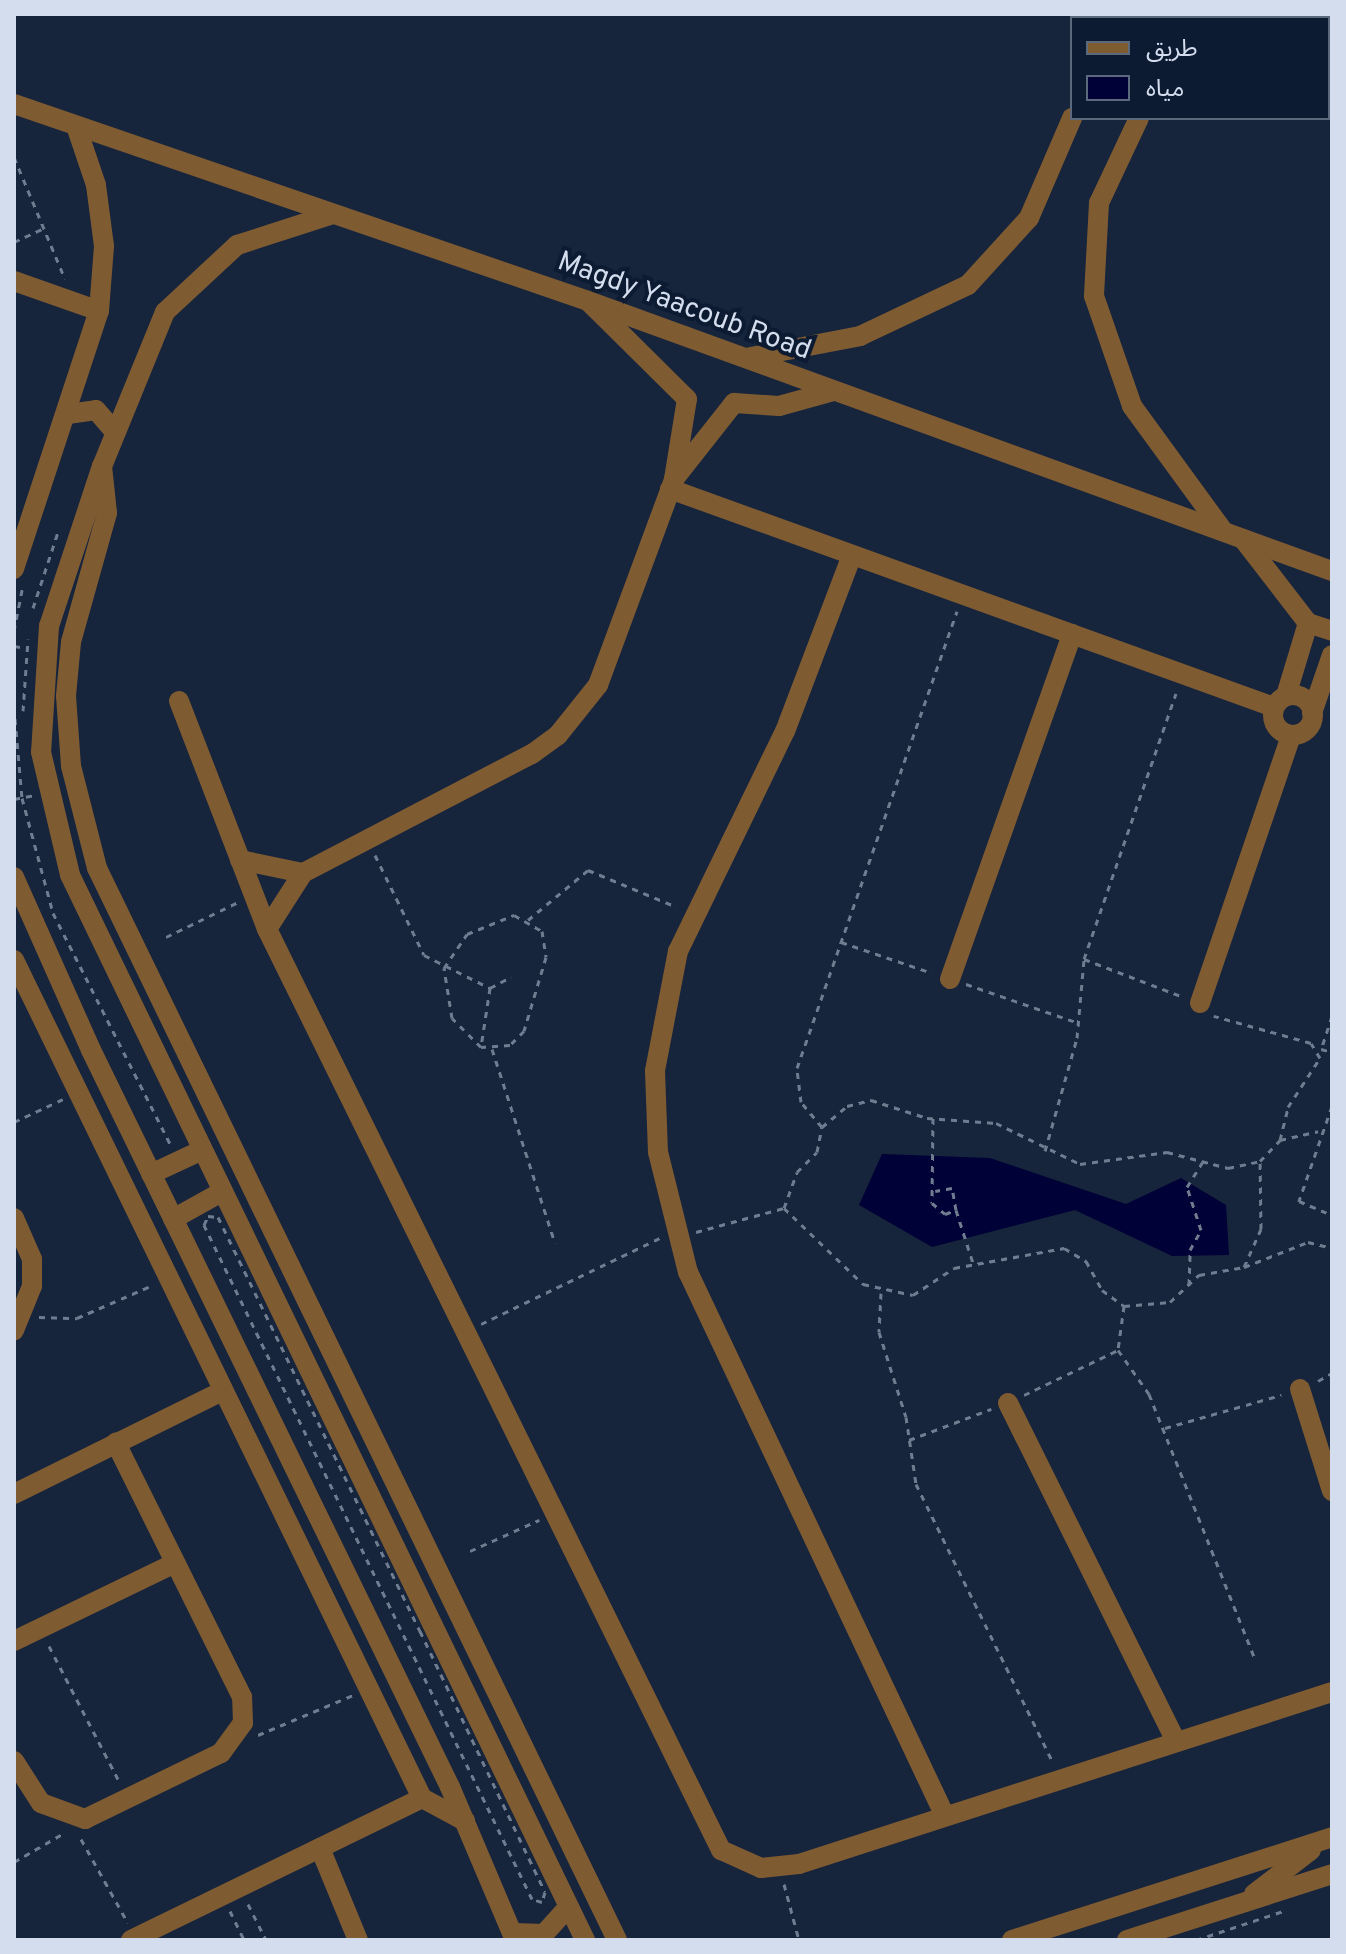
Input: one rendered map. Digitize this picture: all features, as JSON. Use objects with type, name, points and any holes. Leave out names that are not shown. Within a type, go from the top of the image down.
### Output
[{"type":"street","name":"Magdy Yaacoub Road","points":[[14,104],[330,215],[588,301],[1332,571]]},
{"type":"street","points":[[743,358],[860,336],[968,285],[1029,218],[1071,120]]},
{"type":"street","points":[[1138,120],[1099,203],[1094,296],[1132,406],[1308,623],[1332,631]]},
{"type":"street","points":[[14,569],[68,414],[99,311],[104,246],[96,185],[76,126]]},
{"type":"street","points":[[330,215],[237,245],[197,275],[165,312],[102,466],[49,626],[41,752],[70,875],[565,1911],[585,1940]]},
{"type":"street","points":[[14,281],[99,311]]},
{"type":"street","points":[[588,301],[687,399],[721,411],[834,391]]},
{"type":"street","points":[[267,929],[303,873],[532,754],[580,712],[606,665],[672,484],[687,399]]},
{"type":"street","points":[[68,414],[96,410],[115,432]]},
{"type":"street","points":[[672,484],[694,461],[721,411]]},
{"type":"street","points":[[102,466],[107,513],[71,642],[66,696],[71,766],[97,868],[617,1940]]},
{"type":"street","points":[[672,484],[852,555],[1183,674],[1280,702],[1303,698],[1312,716],[1332,726]]},
{"type":"street","points":[[852,555],[785,731],[692,913],[667,991],[655,1071],[658,1152],[673,1232],[944,1814]]},
{"type":"street","points":[[1291,735],[1278,729],[1280,702],[1308,623]]},
{"type":"street","points":[[950,979],[1072,634]]},
{"type":"street","points":[[1200,1003],[1291,735],[1312,716],[1332,655]]},
{"type":"street","points":[[179,701],[267,929],[467,1331],[705,1829],[740,1862],[779,1869],[1175,1739],[1332,1692]]},
{"type":"street","points":[[240,860],[303,873]]},
{"type":"street","points":[[14,877],[91,1050],[465,1821],[514,1936],[544,1934],[565,1911]]},
{"type":"street","points":[[17,973],[220,1392],[422,1798],[465,1821]]},
{"type":"street","points":[[64,1066],[91,1050]]},
{"type":"street","points":[[151,1174],[200,1151]]},
{"type":"street","points":[[173,1219],[220,1193]]},
{"type":"street","points":[[14,1218],[32,1259],[25,1312],[14,1330]]},
{"type":"street","points":[[186,1318],[214,1303]]},
{"type":"street","points":[[1300,1389],[1332,1491]]},
{"type":"street","points":[[14,1494],[220,1392]]},
{"type":"street","points":[[1008,1403],[1175,1739]]},
{"type":"street","points":[[14,1761],[41,1803],[69,1818],[101,1815],[221,1753],[238,1735],[242,1697],[116,1443]]},
{"type":"street","points":[[14,1641],[175,1563]]},
{"type":"street","points":[[143,1937],[422,1798]]},
{"type":"street","points":[[1247,1901],[1332,1838]]},
{"type":"street","points":[[1012,1940],[1332,1838]]},
{"type":"street","points":[[320,1848],[358,1940]]},
{"type":"street","points":[[1127,1940],[1332,1874]]},
{"type":"path","points":[[14,157],[74,302]]},
{"type":"path","points":[[14,242],[44,228]]},
{"type":"path","points":[[822,1127],[801,1102],[797,1068],[963,595]]},
{"type":"path","points":[[14,646],[26,648]]},
{"type":"path","points":[[1045,1151],[1077,1038],[1084,959],[1183,674]]},
{"type":"path","points":[[14,707],[38,868],[138,1091]]},
{"type":"path","points":[[368,840],[424,955],[444,968],[490,988]]},
{"type":"path","points":[[528,920],[588,870],[692,913]]},
{"type":"path","points":[[166,937],[252,895]]},
{"type":"path","points":[[514,915],[528,920],[542,931],[546,957],[524,1031],[492,1049],[481,1047],[452,1018],[444,968],[478,926],[514,915]]},
{"type":"path","points":[[1084,959],[1200,1003],[1216,1017],[1332,1052]]},
{"type":"path","points":[[490,988],[511,977]]},
{"type":"path","points":[[481,1047],[490,988]]},
{"type":"path","points":[[784,1208],[797,1172],[817,1152],[822,1127],[847,1106],[871,1100],[933,1118],[996,1123],[1045,1151],[1080,1164],[1167,1152],[1243,1169],[1260,1161],[1280,1140],[1288,1107],[1321,1049],[1332,1016]]},
{"type":"path","points":[[492,1049],[555,1243]]},
{"type":"path","points":[[14,1122],[77,1093]]},
{"type":"path","points":[[1332,1106],[1318,1131],[1299,1201],[1332,1215]]},
{"type":"path","points":[[933,1118],[935,1191],[939,1213],[956,1210]]},
{"type":"path","points":[[1280,1140],[1318,1131]]},
{"type":"path","points":[[1189,1285],[1190,1250],[1201,1230],[1187,1187],[1203,1161]]},
{"type":"path","points":[[1244,1267],[1261,1229],[1260,1161]]},
{"type":"path","points":[[935,1191],[952,1188],[973,1263]]},
{"type":"path","points":[[467,1331],[673,1232],[715,1230],[784,1208]]},
{"type":"path","points":[[784,1208],[881,1293],[913,1295],[973,1263],[1007,1264],[1042,1248],[1064,1248],[1086,1261],[1102,1290],[1124,1306],[1170,1302],[1199,1275],[1244,1267],[1308,1242],[1332,1248]]},
{"type":"path","points":[[208,1216],[218,1217],[530,1859],[546,1895],[539,1903],[204,1225],[208,1216]]},
{"type":"path","points":[[25,1312],[77,1318],[167,1279]]},
{"type":"path","points":[[881,1293],[879,1332],[926,1506],[1060,1777]]},
{"type":"path","points":[[1124,1306],[1118,1350],[1164,1428],[1255,1659]]},
{"type":"path","points":[[909,1440],[1008,1403],[1118,1350]]},
{"type":"path","points":[[1164,1428],[1300,1389]]},
{"type":"path","points":[[470,1551],[553,1514]]},
{"type":"path","points":[[40,1628],[129,1801]]},
{"type":"path","points":[[238,1735],[280,1732],[367,1688]]},
{"type":"path","points":[[14,1862],[60,1839],[69,1818]]},
{"type":"path","points":[[69,1818],[143,1937]]},
{"type":"path","points":[[779,1869],[799,1940]]},
{"type":"path","points":[[231,1891],[244,1940]]},
{"type":"path","points":[[231,1891],[266,1940]]},
{"type":"path","points":[[1196,1940],[1287,1910]]},
{"type":"water","points":[[882,1154],[990,1158],[1126,1204],[1181,1178],[1226,1205],[1229,1255],[1172,1256],[1075,1210],[932,1247],[859,1205]]}]
